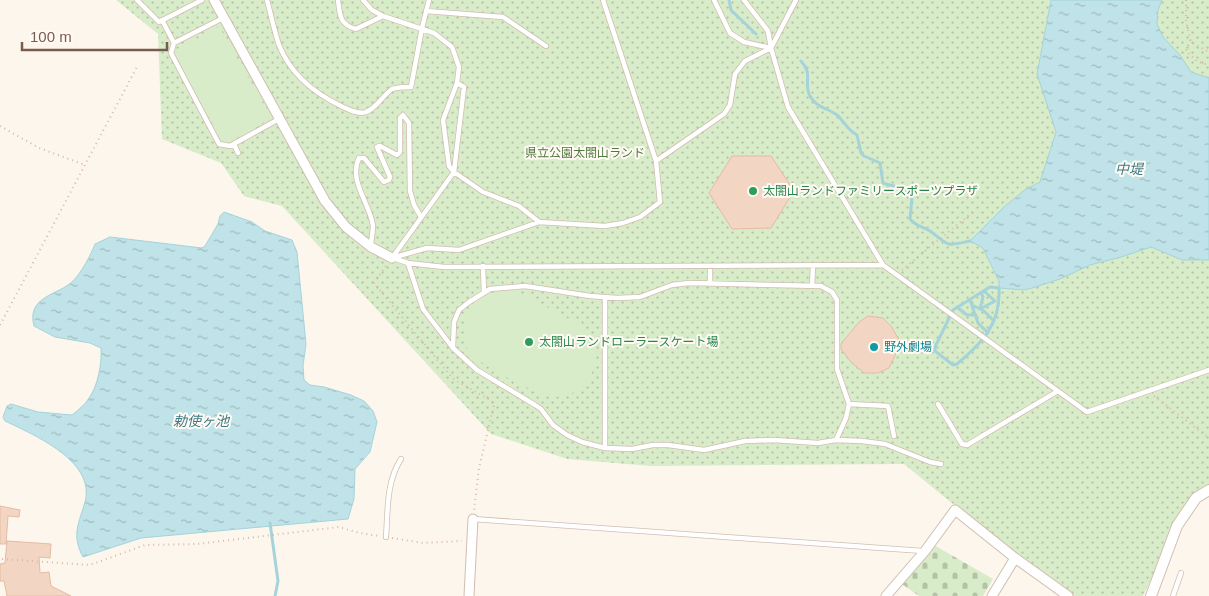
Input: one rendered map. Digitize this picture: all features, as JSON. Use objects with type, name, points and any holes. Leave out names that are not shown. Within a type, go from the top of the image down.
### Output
[{"type":"street","points":[[214,0],[325,201],[346,227],[370,247],[392,258]]},
{"type":"street","points":[[1154,595],[1177,526],[1196,498],[1209,490]]},
{"type":"street","points":[[886,596],[926,551],[955,510],[1015,558],[1068,596]]},
{"type":"street","points":[[469,596],[473,520]]},
{"type":"street","points":[[992,596],[1015,558]]},
{"type":"lane","points":[[137,0],[158,22],[202,0]]},
{"type":"lane","points":[[267,0],[279,44],[284,56],[296,73],[307,85],[323,97],[347,109],[361,113],[368,112],[391,90],[411,87],[429,0]]},
{"type":"lane","points":[[338,0],[341,19],[348,26],[356,29],[382,16]]},
{"type":"lane","points":[[363,0],[372,10],[382,16],[422,28],[444,40],[452,47],[460,67],[457,83],[444,120],[448,166],[483,192],[519,206],[540,222]]},
{"type":"lane","points":[[392,258],[427,248],[459,250],[540,222],[605,226],[623,223],[640,217],[660,202],[656,161],[603,0]]},
{"type":"lane","points":[[714,0],[730,33],[744,42],[771,48]]},
{"type":"lane","points":[[744,0],[768,31],[788,107],[883,265],[1087,412],[1209,370]]},
{"type":"lane","points":[[656,161],[724,114],[730,105],[736,74],[745,61],[771,48],[796,0]]},
{"type":"lane","points":[[426,11],[503,16],[546,46]]},
{"type":"lane","points":[[174,43],[224,18]]},
{"type":"lane","points":[[162,20],[174,43],[171,53],[219,144],[230,146],[280,118]]},
{"type":"lane","points":[[392,258],[454,172],[464,87],[457,83]]},
{"type":"lane","points":[[370,247],[373,226],[355,175],[356,164],[359,158],[364,158],[384,182],[388,180],[390,177],[377,147],[380,146],[397,155],[400,152],[400,118],[403,115],[409,123],[410,191],[414,206],[421,217]]},
{"type":"lane","points":[[234,144],[238,153]]},
{"type":"lane","points":[[392,258],[408,263],[444,267],[883,265]]},
{"type":"lane","points":[[408,263],[423,310],[453,348],[477,370],[541,409],[553,425],[567,435],[582,442],[605,448],[632,449],[653,445],[668,445],[704,450],[745,441],[774,440],[818,443],[836,440],[885,444],[930,462],[941,464]]},
{"type":"lane","points":[[483,266],[484,293]]},
{"type":"lane","points":[[710,266],[710,283]]},
{"type":"lane","points":[[812,286],[813,266]]},
{"type":"lane","points":[[453,348],[454,322],[459,310],[490,289],[525,286],[605,298],[640,297],[672,285],[688,283],[822,286],[832,292],[836,300],[837,369],[849,404],[846,418],[836,440]]},
{"type":"lane","points":[[605,298],[605,448]]},
{"type":"lane","points":[[938,404],[962,444],[967,445],[1058,391]]},
{"type":"lane","points":[[849,404],[888,406],[894,436]]},
{"type":"lane","points":[[386,537],[390,483],[401,459]]},
{"type":"lane","points":[[473,520],[926,551]]},
{"type":"lane","points":[[1173,596],[1181,573]]},
{"type":"path","points":[[1186,0],[1186,21],[1190,42],[1209,52]]},
{"type":"path","points":[[1190,39],[1186,51],[1198,62],[1209,64]]},
{"type":"path","points":[[0,325],[138,65]]},
{"type":"path","points":[[0,126],[39,148],[85,165]]},
{"type":"path","points":[[896,275],[974,211]]},
{"type":"path","points":[[392,258],[374,283],[449,374],[455,380],[492,401],[494,405],[479,468],[473,520]]},
{"type":"path","points":[[1148,392],[1209,438]]},
{"type":"path","points":[[2,559],[90,565],[145,545],[197,544],[339,527],[359,533],[423,543],[472,541]]},
{"type":"green space","name":"県立公園太閤山ランド","points":[[116,0],[1209,0],[1209,487],[1163,554],[1143,596],[1073,596],[1018,557],[904,464],[651,466],[567,459],[491,434],[282,206],[244,196],[221,163],[162,139],[158,34]]},
{"type":"green space","points":[[219,26],[271,118],[225,145],[172,53]]},
{"type":"green space","name":"太閤山ランドローラースケート場","points":[[500,291],[514,292],[527,296],[577,323],[586,331],[596,348],[596,358],[590,377],[583,385],[567,395],[549,396],[498,372],[470,352],[465,342],[464,334],[466,315],[473,304],[479,299]]},
{"type":"green space","points":[[934,545],[993,579],[983,596],[919,596],[902,584]]},
{"type":"water","name":"中堤","points":[[1051,0],[1162,0],[1158,10],[1157,24],[1163,37],[1180,55],[1191,72],[1209,78],[1209,260],[1182,260],[1151,247],[1090,265],[1060,279],[1024,290],[999,288],[999,281],[983,248],[970,241],[1005,206],[1026,189],[1040,182],[1056,132],[1037,74]]},
{"type":"water","name":"勅使ヶ池","points":[[224,212],[252,222],[265,231],[292,240],[297,252],[306,344],[303,366],[304,380],[310,385],[351,395],[364,401],[373,411],[377,422],[370,452],[355,469],[354,499],[348,519],[141,538],[83,557],[77,542],[77,529],[85,502],[86,487],[81,474],[60,451],[5,421],[3,417],[7,406],[11,404],[38,412],[72,415],[86,403],[95,387],[100,367],[101,348],[90,343],[55,337],[34,326],[33,316],[35,308],[39,302],[73,281],[85,264],[95,244],[110,237],[202,248],[205,246],[218,224],[220,216]]},
{"type":"building","points":[[732,156],[771,156],[794,191],[771,228],[732,229],[709,193]]},
{"type":"building","points":[[868,316],[883,318],[891,326],[901,343],[889,368],[878,373],[864,373],[851,362],[841,349],[841,344],[859,322]]},
{"type":"building","points":[[0,506],[20,510],[19,517],[8,516],[6,544],[0,544]]},
{"type":"building","points":[[7,541],[51,544],[50,558],[39,557],[40,573],[49,572],[51,586],[71,596],[7,596],[4,581],[0,581],[0,564],[5,563]]},
{"type":"waterway","points":[[729,0],[731,10],[756,34]]},
{"type":"waterway","points":[[801,61],[807,70],[809,94],[814,102],[837,115],[857,135],[861,153],[880,163],[883,183],[902,189],[912,197],[910,219],[948,244],[970,241]]},
{"type":"waterway","points":[[990,287],[999,288],[999,301],[993,322],[982,340],[957,364],[953,365],[935,351],[935,347],[953,310],[990,287]]},
{"type":"waterway","points":[[981,293],[983,297],[980,309],[995,301],[984,291]]},
{"type":"waterway","points":[[970,300],[978,323],[988,333]]},
{"type":"waterway","points":[[974,306],[984,311],[994,321]]},
{"type":"waterway","points":[[957,307],[967,315],[976,315]]},
{"type":"waterway","points":[[270,523],[278,581],[275,596]]},
{"type":"place","name":"太閤山ランドファミリースポーツプラザ","points":[[753,191]]},
{"type":"place","name":"太閤山ランドローラースケート場","points":[[529,342]]},
{"type":"place","name":"野外劇場","points":[[874,347]]}]
